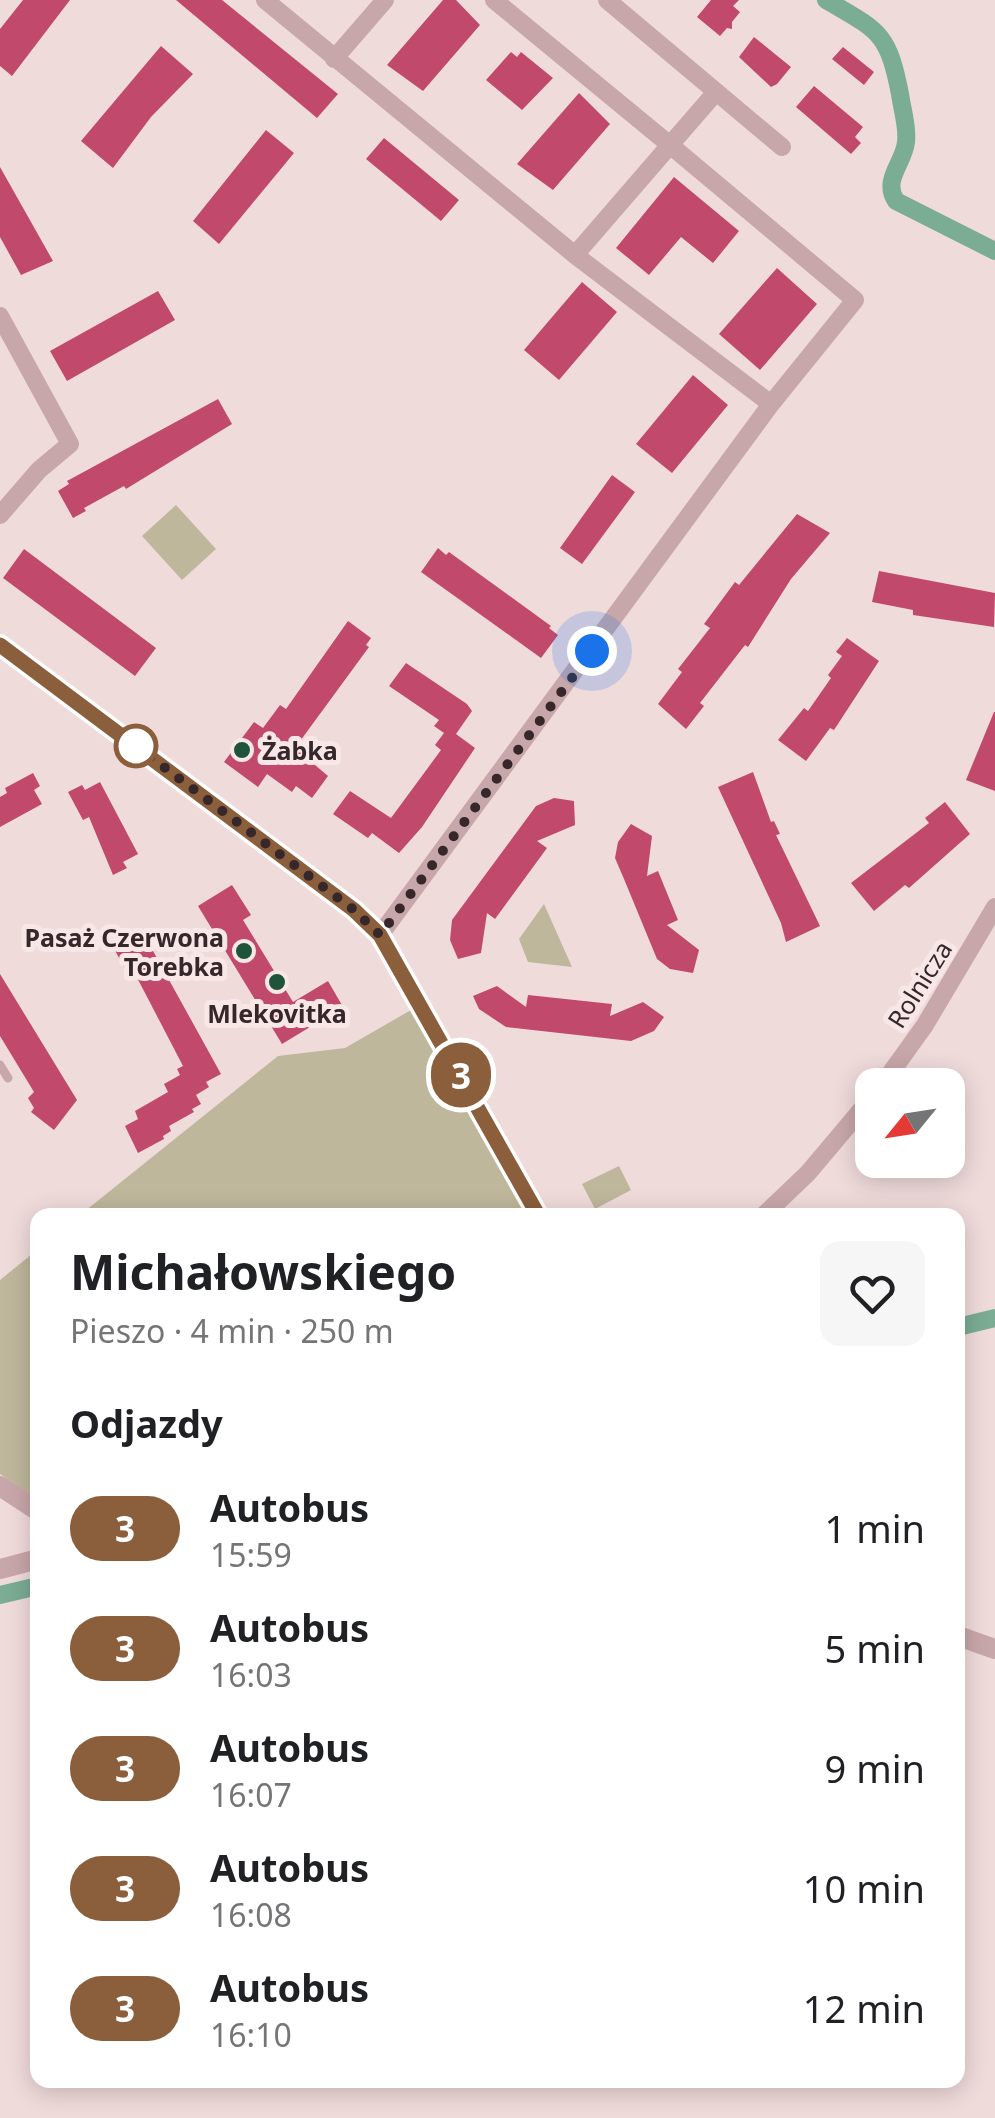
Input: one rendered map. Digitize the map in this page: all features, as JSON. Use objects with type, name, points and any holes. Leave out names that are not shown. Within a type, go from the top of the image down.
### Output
[{"type":"street","points":[[264,0],[575,255],[772,404]]},
{"type":"street","points":[[334,59],[385,0]]},
{"type":"street","points":[[380,935],[772,404],[855,300],[494,0]]},
{"type":"street","points":[[607,0],[782,147]]},
{"type":"street","points":[[575,255],[716,92]]},
{"type":"street","points":[[0,316],[70,444],[38,470],[0,515]]},
{"type":"street","points":[[0,645],[354,910],[380,935],[534,1208]]},
{"type":"street","name":"Rolnicza","points":[[894,1068],[925,1025],[995,907]]},
{"type":"street","points":[[771,1208],[855,1118]]},
{"type":"street","points":[[0,1486],[30,1506]]},
{"type":"street","points":[[0,1569],[30,1561]]},
{"type":"street","points":[[965,1638],[995,1649]]},
{"type":"lane","points":[[0,1066],[8,1078]]},
{"type":"shaded area","points":[[176,505],[216,549],[182,580],[142,536]]},
{"type":"shaded area","points":[[544,904],[572,967],[528,962],[519,939]]},
{"type":"shaded area","points":[[411,1010],[524,1208],[89,1208],[278,1056],[345,1048]]},
{"type":"shaded area","points":[[619,1166],[631,1190],[594,1208],[582,1184]]},
{"type":"shaded area","points":[[30,1256],[30,1494],[0,1474],[0,1280]]},
{"type":"building","points":[[23,0],[70,0],[12,76],[0,66],[0,29]]},
{"type":"building","points":[[176,0],[222,0],[338,94],[317,118]]},
{"type":"building","points":[[443,0],[456,0],[480,25],[423,91],[387,65]]},
{"type":"building","points":[[711,0],[739,0],[733,6],[740,12],[732,29],[727,28],[720,36],[697,17]]},
{"type":"building","points":[[754,37],[791,67],[771,87],[739,57]]},
{"type":"building","points":[[161,46],[193,74],[151,117],[113,168],[81,141]]},
{"type":"building","points":[[843,47],[874,72],[864,85],[832,59]]},
{"type":"building","points":[[511,52],[517,57],[521,52],[553,78],[522,110],[486,80]]},
{"type":"building","points":[[814,86],[863,127],[855,137],[861,143],[851,154],[796,107]]},
{"type":"building","points":[[579,93],[610,124],[553,190],[517,164]]},
{"type":"building","points":[[266,130],[294,153],[219,244],[193,221]]},
{"type":"building","points":[[384,138],[459,200],[441,221],[366,159]]},
{"type":"building","points":[[0,167],[53,261],[21,275],[0,237]]},
{"type":"building","points":[[674,177],[739,231],[713,263],[681,237],[649,275],[616,248]]},
{"type":"building","points":[[777,268],[817,304],[760,370],[719,334]]},
{"type":"building","points":[[582,282],[617,312],[559,380],[524,350]]},
{"type":"building","points":[[158,291],[175,320],[67,381],[50,351]]},
{"type":"building","points":[[693,375],[728,405],[672,473],[636,444]]},
{"type":"building","points":[[218,399],[232,424],[126,489],[124,486],[84,508],[86,511],[73,518],[58,491],[69,484],[67,481]]},
{"type":"building","points":[[612,475],[635,492],[582,564],[560,548]]},
{"type":"building","points":[[797,514],[830,533],[791,579],[748,647],[745,645],[700,703],[704,706],[686,729],[658,704],[682,672],[678,669],[710,628],[704,624],[735,582],[739,585]]},
{"type":"building","points":[[438,548],[551,626],[558,635],[541,658],[421,572]]},
{"type":"building","points":[[24,549],[156,648],[135,676],[3,578]]},
{"type":"building","points":[[879,571],[995,593],[994,627],[913,615],[913,610],[872,602]]},
{"type":"building","points":[[348,621],[371,638],[366,645],[369,647],[295,748],[328,776],[312,798],[296,786],[292,792],[267,774],[258,787],[224,762],[254,722],[263,728],[280,705],[286,709]]},
{"type":"building","points":[[847,638],[879,661],[834,730],[830,728],[806,761],[778,740],[804,708],[808,711],[831,678],[828,675],[842,656],[836,652]]},
{"type":"building","points":[[406,663],[467,704],[472,711],[456,734],[475,748],[422,827],[399,853],[372,833],[368,838],[333,814],[350,791],[391,818],[441,750],[435,745],[444,733],[434,726],[439,720],[389,686]]},
{"type":"building","points":[[995,712],[995,791],[966,780]]},
{"type":"building","points":[[753,772],[771,822],[780,834],[776,835],[820,926],[786,942],[781,923],[718,787]]},
{"type":"building","points":[[33,773],[40,786],[34,790],[42,804],[0,827],[0,797],[7,793],[5,788]]},
{"type":"building","points":[[100,782],[138,854],[123,862],[127,868],[113,875],[89,817],[83,820],[68,792],[82,785],[85,790]]},
{"type":"building","points":[[554,798],[574,801],[575,825],[537,841],[547,848],[495,919],[487,913],[481,953],[458,959],[450,940],[452,920],[536,806]]},
{"type":"building","points":[[945,802],[970,834],[909,888],[905,885],[874,911],[851,883],[929,823],[925,818]]},
{"type":"building","points":[[631,824],[652,836],[647,876],[658,871],[678,920],[667,925],[699,950],[693,973],[670,969],[657,959],[615,858],[618,842]]},
{"type":"building","name":"Pasaż Czerwona Torebka","points":[[232,885],[251,915],[243,920],[293,1002],[328,981],[343,1007],[282,1044],[198,906]]},
{"type":"building","points":[[142,931],[221,1074],[206,1082],[209,1087],[196,1095],[201,1104],[192,1109],[194,1112],[169,1126],[171,1131],[164,1139],[138,1153],[125,1126],[138,1119],[135,1111],[168,1092],[164,1084],[180,1075],[177,1069],[183,1066],[131,966],[125,969],[110,941],[124,934],[127,939]]},
{"type":"building","points":[[0,974],[77,1100],[54,1130],[31,1112],[34,1108],[28,1098],[34,1092],[0,1036]]},
{"type":"building","points":[[497,986],[526,1007],[528,995],[612,1004],[610,1016],[643,1002],[664,1017],[654,1031],[631,1041],[506,1027],[479,1009],[473,996]]},
{"type":"waterway","points":[[826,0],[870,27],[891,58],[906,130],[904,150],[891,186],[896,201],[995,251]]},
{"type":"waterway","points":[[965,1325],[995,1318]]},
{"type":"waterway","points":[[0,1595],[30,1588]]},
{"type":"bus line","name":"3","points":[[0,645],[354,910],[380,935],[534,1208]]},
{"type":"place","name":"Żabka","points":[[242,750]]},
{"type":"place","name":"Pasaż Czerwona Torebka","points":[[244,951]]},
{"type":"place","name":"Mlekovitka","points":[[277,982]]},
{"type":"route","points":[[136,746],[354,910],[380,935],[592,651]]}]
